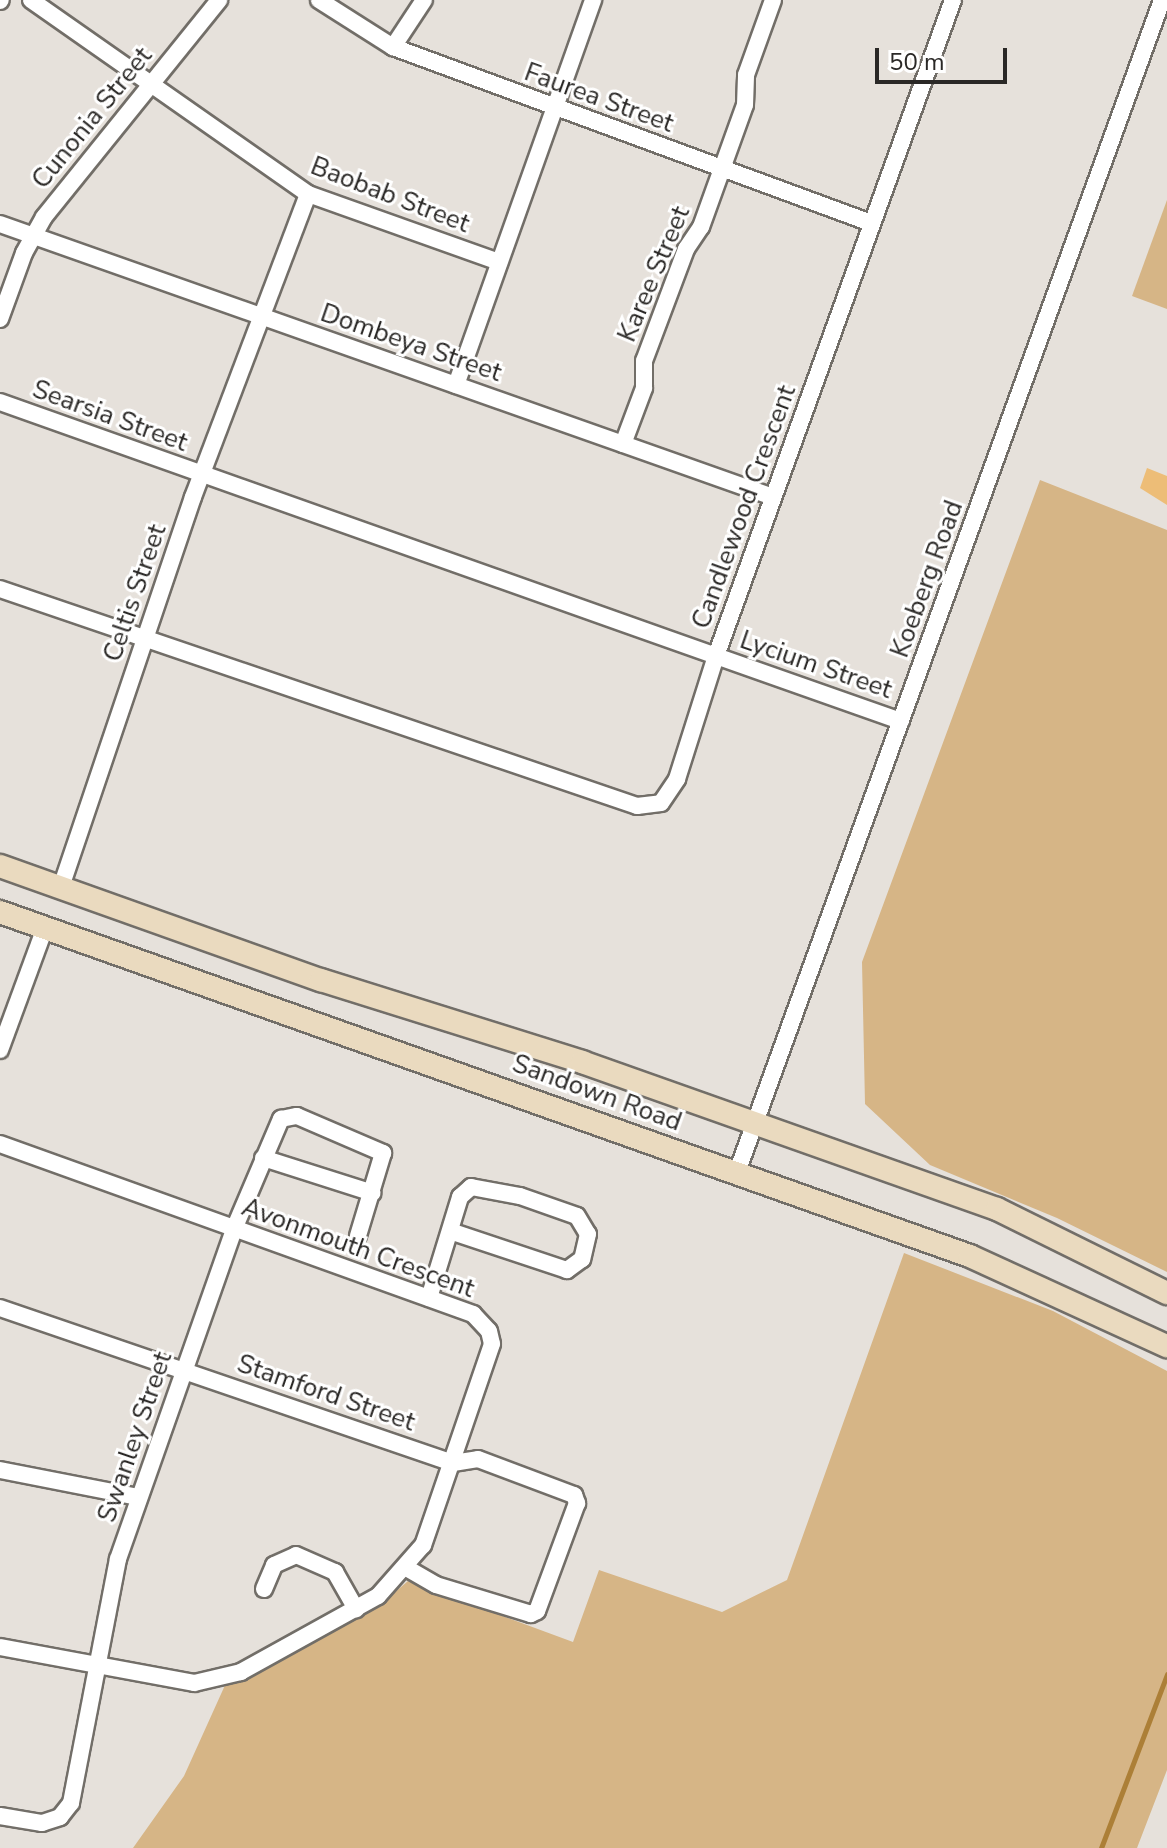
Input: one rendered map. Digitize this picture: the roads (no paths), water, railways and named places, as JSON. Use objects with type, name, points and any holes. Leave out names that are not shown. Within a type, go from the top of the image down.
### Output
[{"type":"main road","name":"Sandown Road","points":[[0,866],[321,980],[756,1122],[997,1209],[1167,1293]]},
{"type":"main road","name":"Sandown Road","points":[[0,912],[970,1256],[1167,1346]]},
{"type":"street","name":"Baobab Street","points":[[31,0],[308,194],[499,262]]},
{"type":"street","name":"Cunonia Street","points":[[0,319],[32,235],[219,0]]},
{"type":"street","name":"Faurea Street","points":[[319,0],[393,47],[871,223]]},
{"type":"street","points":[[393,47],[424,0]]},
{"type":"street","points":[[456,385],[593,0]]},
{"type":"street","name":"Karee Street","points":[[623,444],[644,388],[644,361],[723,169],[745,105],[746,75],[773,0]]},
{"type":"street","name":"Candlewood Crescent","points":[[204,475],[716,656],[953,0]]},
{"type":"street","name":"Koeberg Road","points":[[736,1175],[1162,0]]},
{"type":"street","name":"Celtis Street","points":[[61,887],[143,641],[308,194]]},
{"type":"street","name":"Dombeya Street","points":[[0,224],[773,497]]},
{"type":"street","name":"Searsia Street","points":[[0,402],[204,475]]},
{"type":"street","points":[[0,589],[143,641],[637,806],[661,803],[677,779],[716,656]]},
{"type":"street","name":"Lycium Street","points":[[716,656],[901,721]]},
{"type":"street","points":[[0,1050],[45,928]]},
{"type":"street","name":"Swanley Street","points":[[0,1816],[42,1823],[66,1812],[118,1559],[137,1497],[234,1229],[281,1119],[297,1116],[379,1147],[383,1160],[373,1193]]},
{"type":"street","name":"Avonmouth Crescent","points":[[0,1144],[473,1314],[489,1331],[492,1344],[423,1545],[407,1568],[378,1596],[241,1672],[220,1678],[172,1681],[0,1647]]},
{"type":"street","points":[[263,1158],[373,1193],[358,1236]]},
{"type":"street","points":[[429,1298],[460,1197],[477,1187],[577,1216],[588,1234],[582,1259],[567,1270],[450,1231]]},
{"type":"street","name":"Stamford Street","points":[[0,1308],[453,1463],[478,1459],[574,1495],[577,1503],[537,1611],[531,1614],[436,1585],[407,1568]]},
{"type":"street","points":[[0,1470],[137,1497]]},
{"type":"street","points":[[264,1589],[274,1565],[296,1555],[335,1572],[356,1609]]},
{"type":"waterway","points":[[1101,1848],[1167,1674]]}]
